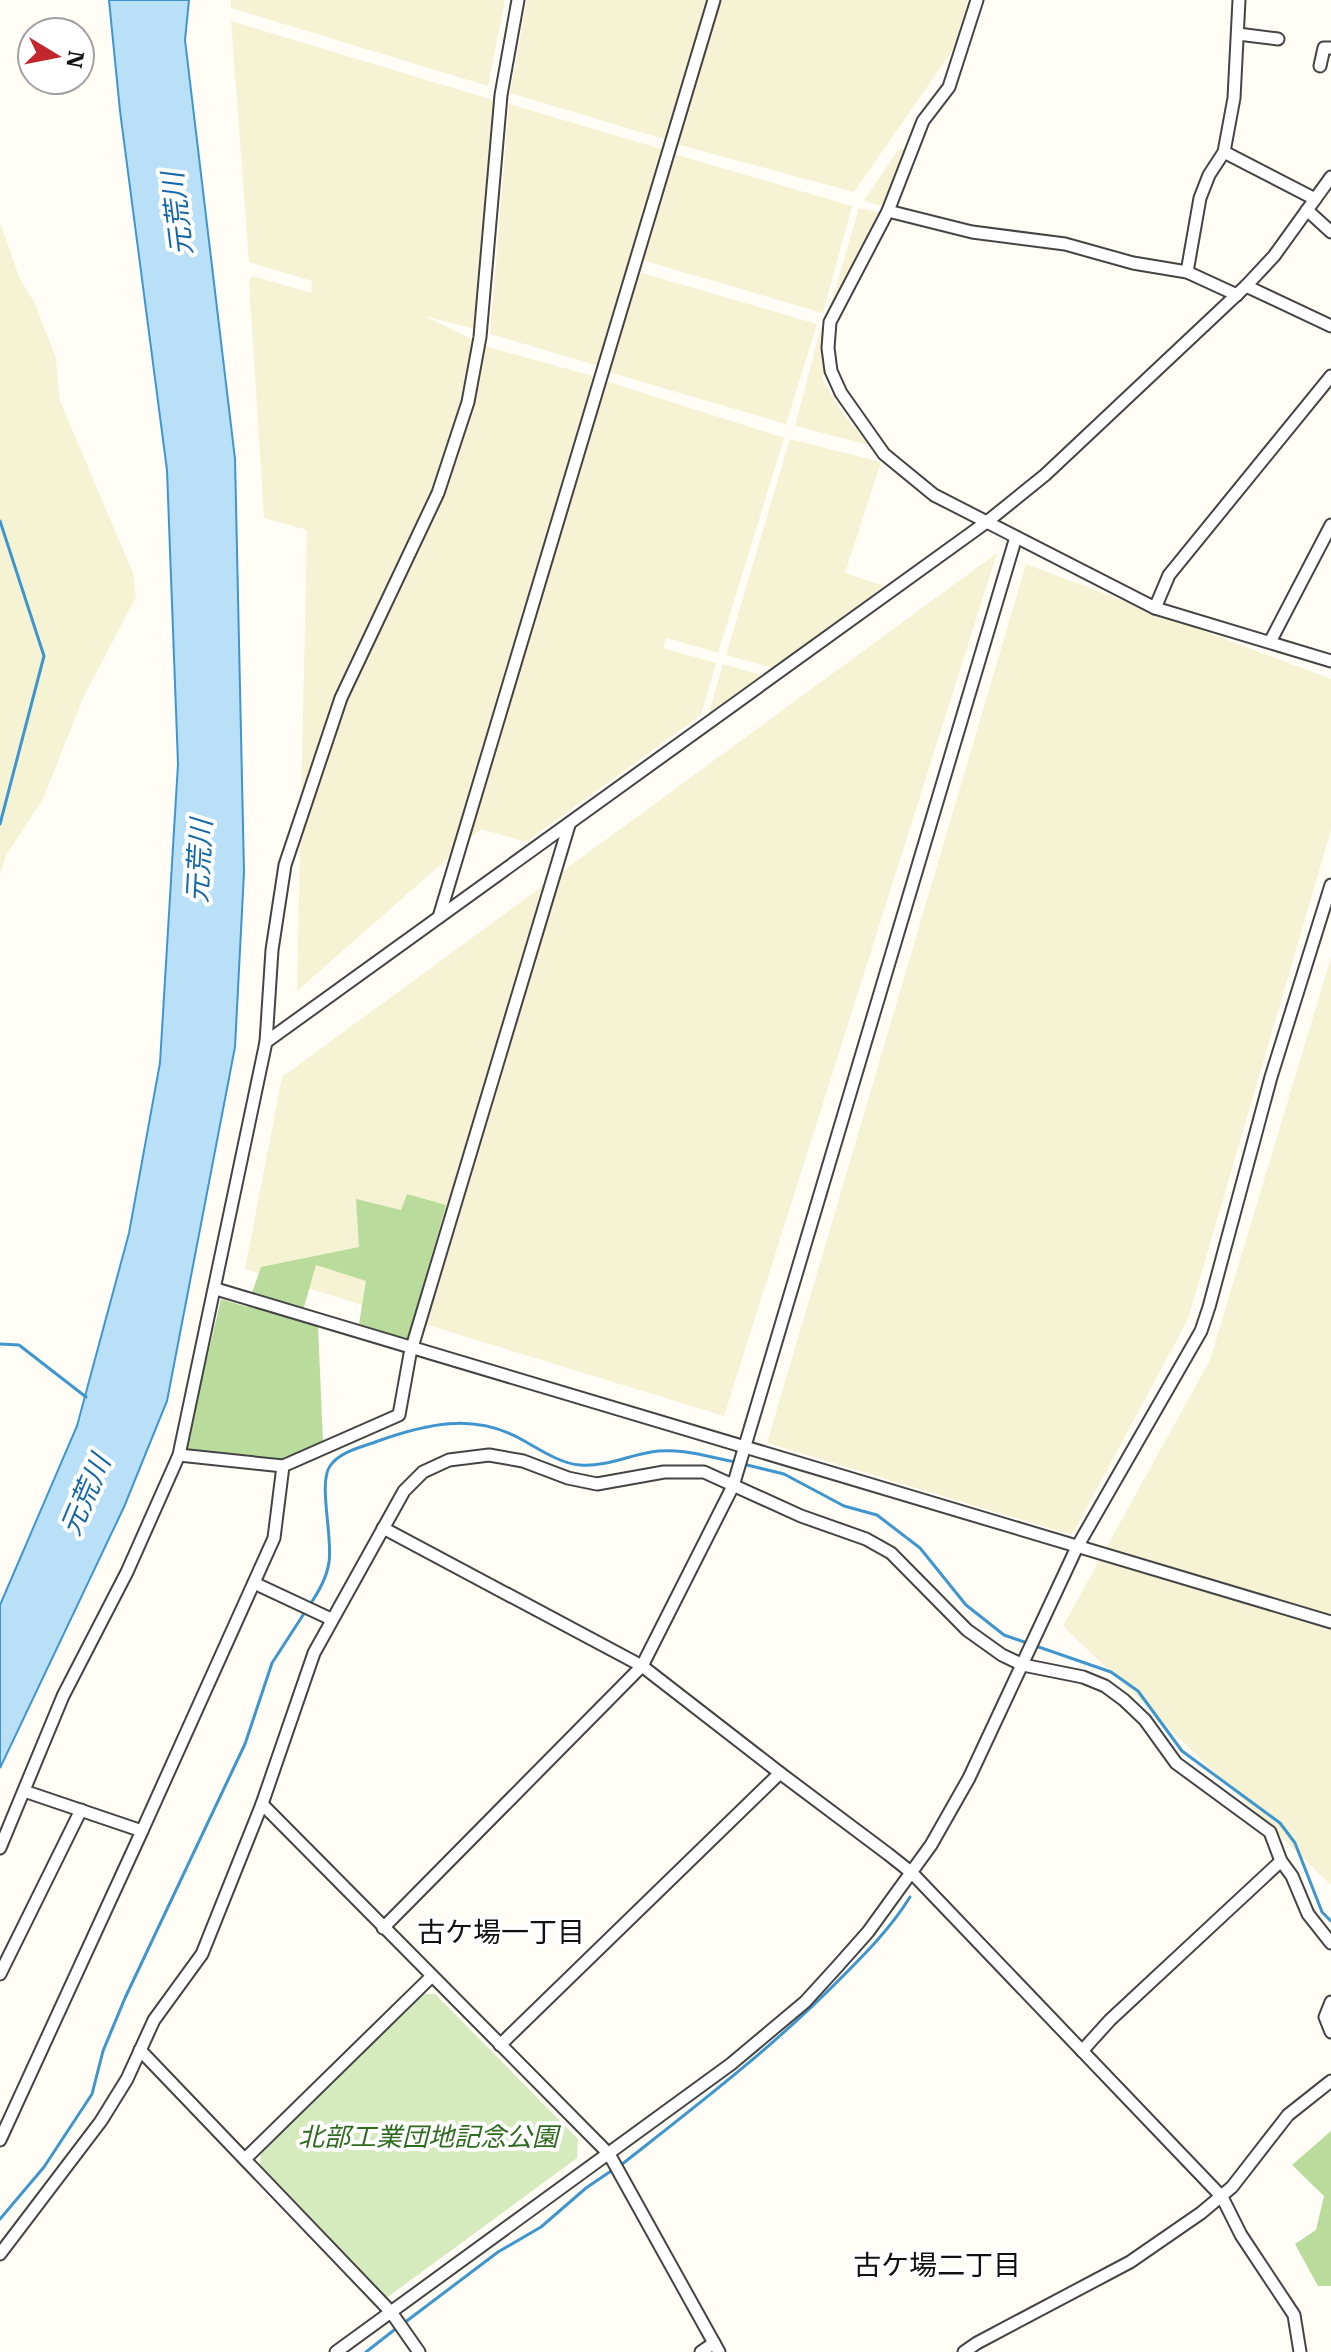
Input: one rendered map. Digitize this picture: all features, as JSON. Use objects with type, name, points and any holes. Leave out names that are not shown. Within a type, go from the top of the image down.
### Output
[{"type":"street","points":[[0,1848],[63,1696],[127,1572],[179,1455],[266,1042],[272,950],[290,852],[341,698],[438,493],[468,402],[480,337],[501,95],[518,0]]},
{"type":"street","points":[[439,917],[714,0]]},
{"type":"street","points":[[977,0],[949,87],[923,121],[888,211],[830,322],[828,348],[831,371],[841,393],[884,454],[934,495],[1155,608],[1331,661]]},
{"type":"street","points":[[1187,272],[1200,198],[1224,152],[1234,98],[1239,0]]},
{"type":"street","points":[[1238,34],[1278,39]]},
{"type":"street","points":[[1320,66],[1324,48],[1331,48]]},
{"type":"street","points":[[1224,152],[1315,199]]},
{"type":"street","points":[[266,1042],[988,521],[1045,475],[1246,286],[1274,256],[1331,177]]},
{"type":"street","points":[[1307,210],[1331,232]]},
{"type":"street","points":[[888,211],[972,232],[1065,244],[1133,263],[1187,272],[1237,295]]},
{"type":"street","points":[[1246,286],[1331,326]]},
{"type":"street","points":[[1155,608],[1169,575],[1331,376]]},
{"type":"street","points":[[1270,642],[1331,525]]},
{"type":"street","points":[[383,1928],[642,1666],[733,1486],[961,730],[1016,537]]},
{"type":"street","points":[[179,1455],[283,1466],[399,1415],[412,1348],[569,825]]},
{"type":"street","points":[[336,2352],[731,2064],[805,2002],[868,1932],[931,1845],[969,1778],[1077,1547],[1201,1331],[1271,1077],[1331,885]]},
{"type":"street","points":[[216,1289],[1331,1622]]},
{"type":"street","points":[[0,2254],[101,2121],[127,2079],[154,2020],[202,1954],[262,1804],[314,1653],[331,1619],[404,1491],[423,1472],[449,1460],[489,1455],[523,1461],[568,1478],[597,1484],[664,1472],[704,1472],[801,1516],[866,1539],[891,1553],[967,1630],[1002,1655],[1023,1665],[1083,1677],[1105,1686],[1124,1700],[1145,1720],[1176,1763],[1270,1832],[1308,1914],[1331,1943]]},
{"type":"street","points":[[0,2140],[274,1538],[283,1466]]},
{"type":"street","points":[[383,1528],[642,1666],[912,1873],[1222,2197],[1241,2235],[1294,2315],[1300,2352]]},
{"type":"street","points":[[254,1583],[331,1619]]},
{"type":"street","points":[[500,2045],[780,1773]]},
{"type":"street","points":[[24,1791],[142,1831]]},
{"type":"street","points":[[262,1804],[609,2154],[717,2348],[701,2352]]},
{"type":"street","points":[[0,1974],[81,1810]]},
{"type":"street","points":[[1082,2051],[1132,1999],[1281,1861]]},
{"type":"street","points":[[245,2159],[431,1977]]},
{"type":"street","points":[[1331,2002],[1325,2017],[1331,2032]]},
{"type":"street","points":[[140,2050],[391,2312],[419,2352]]},
{"type":"street","points":[[964,2352],[980,2347],[1130,2262],[1222,2197],[1288,2115],[1331,2081]]},
{"type":"shaded area","points":[[231,0],[505,0],[488,86],[231,8]]},
{"type":"shaded area","points":[[527,0],[709,0],[667,140],[510,93]]},
{"type":"shaded area","points":[[719,0],[968,0],[954,48],[854,192],[676,144]]},
{"type":"shaded area","points":[[231,21],[493,100],[474,329],[425,316],[485,346],[593,376],[587,398],[598,404],[606,381],[784,438],[718,653],[667,638],[663,648],[716,663],[701,715],[526,842],[481,829],[297,991],[307,530],[264,518],[249,281],[253,276],[311,293],[312,281],[249,262]]},
{"type":"shaded area","points":[[509,104],[665,150],[599,366],[490,334]]},
{"type":"shaded area","points":[[906,148],[885,207],[864,201],[898,150]]},
{"type":"shaded area","points":[[674,154],[852,206],[823,313],[642,260]]},
{"type":"shaded area","points":[[859,208],[882,213],[834,304],[831,304]]},
{"type":"shaded area","points":[[0,222],[19,277],[34,302],[56,358],[60,401],[133,573],[136,597],[83,698],[43,799],[6,855],[0,875]]},
{"type":"shaded area","points":[[639,272],[817,324],[786,424],[608,372]]},
{"type":"shaded area","points":[[821,327],[824,327],[823,380],[840,409],[869,445],[795,426]]},
{"type":"shaded area","points":[[790,439],[881,462],[845,573],[884,586],[774,668],[726,655]]},
{"type":"shaded area","points":[[997,553],[724,1416],[245,1269],[282,1077]]},
{"type":"shaded area","points":[[1026,564],[1331,679],[1331,830],[1188,1319],[1072,1535],[767,1443]]},
{"type":"shaded area","points":[[723,664],[765,676],[708,716]]},
{"type":"shaded area","points":[[1331,957],[1331,1885],[1063,1626],[1210,1360]]},
{"type":"green space","points":[[407,1194],[446,1205],[408,1339],[359,1324],[366,1281],[316,1265],[304,1307],[318,1326],[323,1442],[276,1461],[185,1452],[221,1299],[247,1307],[261,1267],[359,1247],[356,1199],[401,1210]]},
{"type":"green space","name":"北部工業団地記念公園","points":[[423,1994],[435,1994],[578,2139],[577,2158],[385,2299],[260,2167],[261,2154]]},
{"type":"green space","points":[[1331,2131],[1331,2286],[1318,2286],[1295,2244],[1316,2230],[1324,2196],[1292,2165]]},
{"type":"water","name":"元荒川","points":[[109,0],[189,0],[185,40],[235,459],[244,872],[235,1047],[167,1401],[124,1507],[0,1768],[0,1605],[77,1426],[129,1233],[160,1063],[178,764],[167,470],[120,111]]},
{"type":"waterway","points":[[0,521],[44,656],[0,824]]},
{"type":"waterway","points":[[0,1344],[19,1345],[86,1397]]},
{"type":"waterway","points":[[309,1606],[322,1585],[329,1562],[325,1485],[330,1466],[346,1453],[378,1441],[431,1426],[466,1423],[501,1430],[572,1464],[598,1464],[661,1451],[693,1453],[735,1462]]},
{"type":"waterway","points":[[743,1464],[784,1474],[844,1506],[877,1515],[920,1548],[966,1605],[1004,1635],[1111,1672],[1138,1691],[1182,1751],[1280,1823],[1295,1843],[1322,1912],[1331,1921]]},
{"type":"waterway","points":[[0,2219],[44,2167],[92,2094],[103,2051],[125,1998],[245,1744],[272,1663],[305,1612]]},
{"type":"waterway","points":[[621,2165],[733,2076],[813,2005],[877,1941],[910,1897]]},
{"type":"waterway","points":[[404,2323],[498,2252],[541,2227],[586,2188],[614,2169]]},
{"type":"waterway","points":[[366,2352],[398,2327]]},
{"type":"district","name":"古ケ場一丁目","points":[[501,1932]]},
{"type":"district","name":"古ケ場二丁目","points":[[937,2265]]}]
